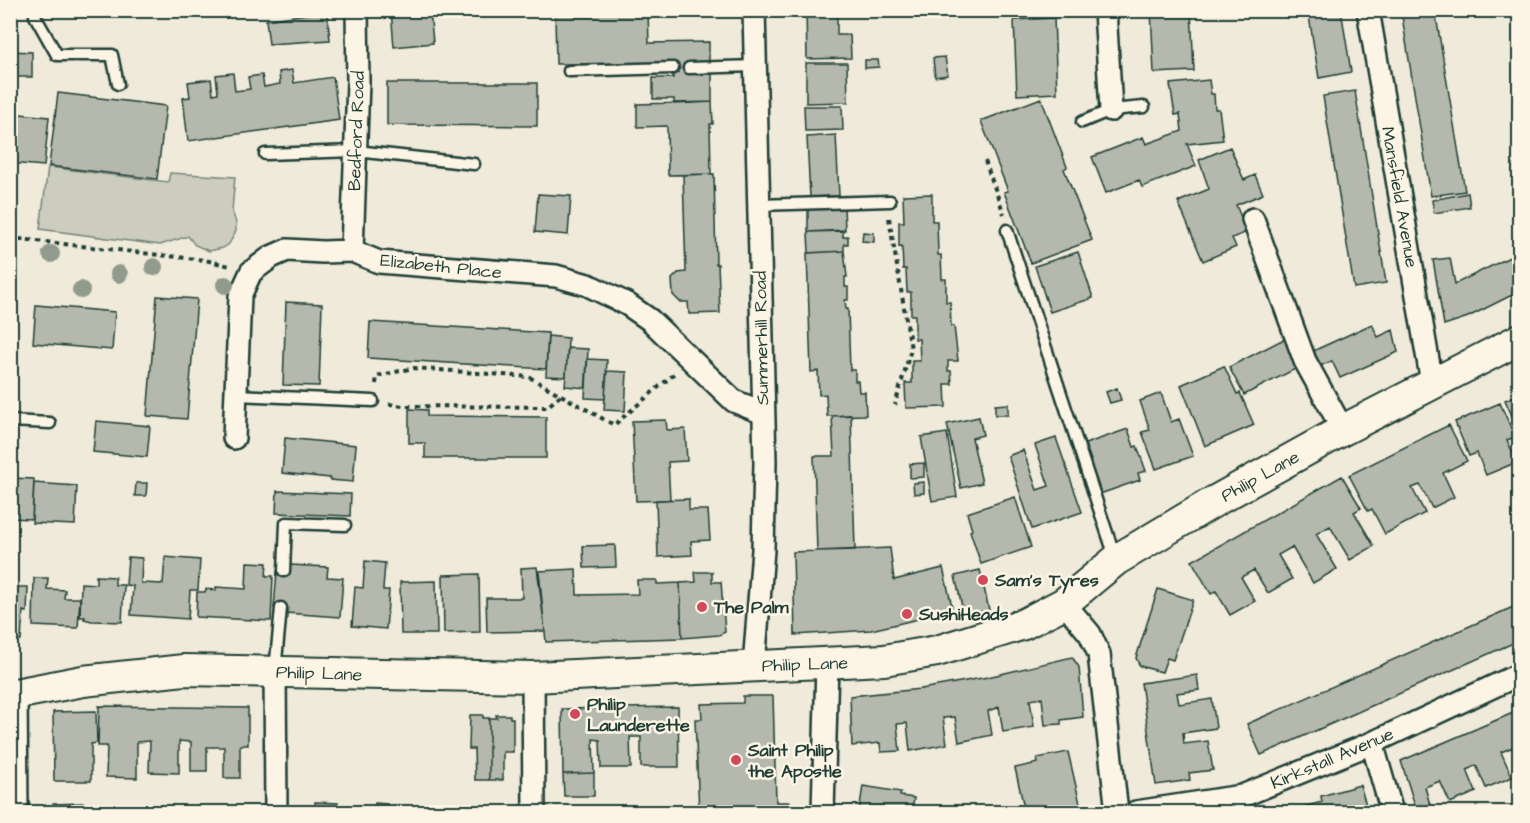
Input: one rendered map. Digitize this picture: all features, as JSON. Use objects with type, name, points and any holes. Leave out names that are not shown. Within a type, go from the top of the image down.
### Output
[{"type":"main road","name":"Philip Lane","points":[[13,694],[83,681],[184,670],[533,677],[884,660],[937,651],[1024,624],[1064,603],[1116,560],[1215,501],[1343,430],[1520,339]]},
{"type":"street","name":"Bedford Road","points":[[352,251],[358,82],[357,10]]},
{"type":"street","name":"Summerhill Road","points":[[754,10],[765,462],[763,550],[754,666]]},
{"type":"street","points":[[1106,10],[1112,110]]},
{"type":"street","name":"Mansfield Avenue","points":[[1368,10],[1432,383]]},
{"type":"street","points":[[1253,219],[1305,362],[1343,430]]},
{"type":"street","name":"Elizabeth Place","points":[[251,272],[271,256],[287,250],[352,251],[379,262],[556,276],[588,285],[627,304],[650,320],[734,400],[763,413]]},
{"type":"street","points":[[234,438],[240,296],[251,272]]},
{"type":"street","points":[[1064,603],[1090,634],[1099,654],[1117,813]]},
{"type":"street","points":[[823,813],[827,663]]},
{"type":"street","points":[[275,671],[276,813]]},
{"type":"street","name":"Kirkstall Avenue","points":[[1136,813],[1242,796],[1372,743],[1520,674]]},
{"type":"street","points":[[533,677],[534,813]]},
{"type":"street","points":[[13,694],[17,813]]},
{"type":"street","points":[[1372,743],[1392,813]]},
{"type":"lane","points":[[35,16],[57,55],[112,55],[118,84]]},
{"type":"lane","points":[[689,68],[755,66]]},
{"type":"lane","points":[[568,71],[673,68]]},
{"type":"lane","points":[[1082,122],[1112,110],[1144,107]]},
{"type":"lane","points":[[265,154],[356,151],[474,164]]},
{"type":"lane","points":[[758,205],[889,201]]},
{"type":"lane","points":[[1007,230],[1116,560]]},
{"type":"lane","points":[[237,395],[373,401]]},
{"type":"lane","points":[[10,421],[50,423]]},
{"type":"lane","points":[[284,571],[286,523],[345,525]]},
{"type":"lane","points":[[275,671],[281,608]]},
{"type":"path","points":[[985,161],[1008,224],[1007,230]]},
{"type":"path","points":[[889,201],[911,349],[895,405]]},
{"type":"path","points":[[10,238],[205,260],[251,272]]},
{"type":"path","points":[[561,395],[548,407],[403,406],[373,401],[377,376],[414,368],[530,377],[614,425],[691,360]]},
{"type":"shaded area","points":[[48,167],[168,182],[170,173],[235,177],[232,211],[236,231],[229,244],[209,251],[195,245],[188,236],[160,245],[40,229]]},
{"type":"building","points":[[391,10],[430,10],[433,43],[394,47]]},
{"type":"building","points":[[806,10],[851,10],[851,15],[837,15],[837,35],[850,35],[851,58],[807,59]]},
{"type":"building","points":[[1032,10],[1073,10],[1073,17],[1033,18]]},
{"type":"building","points":[[1151,10],[1191,10],[1194,71],[1154,73]]},
{"type":"building","points":[[1308,10],[1341,10],[1351,72],[1319,78]]},
{"type":"building","points":[[1401,10],[1435,10],[1465,191],[1431,196]]},
{"type":"building","points":[[327,11],[330,40],[269,44],[266,20]]},
{"type":"building","points":[[555,12],[648,12],[649,43],[709,42],[709,63],[689,73],[712,73],[712,102],[674,104],[674,99],[653,99],[653,78],[673,78],[673,64],[556,64]]},
{"type":"building","points":[[1054,18],[1057,93],[1017,95],[1014,20]]},
{"type":"building","points":[[10,51],[32,52],[32,77],[10,77]]},
{"type":"building","points":[[945,57],[948,75],[935,77],[933,58]]},
{"type":"building","points":[[865,60],[878,60],[879,67],[865,68]]},
{"type":"building","points":[[806,63],[847,63],[848,102],[806,103]]},
{"type":"building","points":[[292,70],[294,83],[333,77],[339,120],[188,141],[183,98],[190,97],[188,82],[211,79],[213,94],[218,93],[216,75],[233,73],[235,91],[250,89],[248,77],[262,75],[264,87],[280,84],[279,72]]},
{"type":"building","points":[[1209,80],[1211,94],[1214,94],[1215,109],[1219,109],[1223,140],[1187,144],[1196,166],[1142,187],[1139,180],[1106,193],[1092,157],[1143,137],[1146,144],[1182,131],[1180,114],[1175,115],[1170,84]]},
{"type":"building","points":[[387,83],[537,83],[537,126],[387,125]]},
{"type":"building","points":[[1355,91],[1386,283],[1354,288],[1323,96]]},
{"type":"building","points":[[58,93],[166,106],[157,179],[49,166]]},
{"type":"building","points":[[1041,98],[1067,167],[1064,169],[1092,240],[1031,263],[1004,192],[1008,191],[981,121]]},
{"type":"building","points":[[712,102],[711,174],[668,175],[667,126],[637,127],[637,104]]},
{"type":"building","points":[[804,106],[842,106],[843,130],[805,131]]},
{"type":"building","points":[[10,113],[49,117],[44,166],[10,163]]},
{"type":"building","points":[[836,135],[839,196],[810,197],[807,137]]},
{"type":"building","points":[[1230,147],[1244,180],[1255,175],[1263,194],[1236,205],[1247,232],[1232,238],[1236,247],[1203,261],[1178,202],[1209,189],[1199,160]]},
{"type":"building","points":[[714,174],[716,264],[718,264],[720,313],[689,314],[688,302],[680,302],[673,295],[672,279],[678,273],[686,272],[683,175]]},
{"type":"building","points":[[1468,193],[1470,207],[1434,213],[1432,200]]},
{"type":"building","points":[[538,194],[571,196],[568,235],[535,232]]},
{"type":"building","points":[[932,194],[932,221],[937,221],[938,255],[941,255],[942,279],[946,279],[946,302],[950,302],[951,326],[954,326],[958,361],[948,361],[952,384],[945,384],[946,407],[906,408],[905,383],[912,383],[912,361],[920,361],[919,339],[915,339],[915,315],[911,315],[911,292],[907,292],[902,246],[899,247],[899,222],[904,222],[903,195]]},
{"type":"building","points":[[844,206],[845,230],[808,232],[808,208]]},
{"type":"building","points":[[843,231],[843,237],[848,236],[848,244],[844,244],[844,251],[809,253],[808,232]]},
{"type":"building","points":[[863,232],[874,233],[874,242],[862,241]]},
{"type":"building","points":[[844,251],[847,277],[845,277],[845,287],[848,287],[848,300],[845,300],[846,309],[848,309],[850,370],[855,370],[855,381],[858,381],[859,392],[865,392],[866,415],[827,416],[826,394],[819,395],[818,371],[811,372],[807,253]]},
{"type":"building","points":[[1078,252],[1093,298],[1050,312],[1035,266]]},
{"type":"building","points":[[1520,252],[1520,291],[1468,317],[1444,325],[1433,260],[1450,258],[1455,284]]},
{"type":"building","points":[[157,296],[197,299],[187,419],[147,416]]},
{"type":"building","points":[[286,302],[322,304],[319,386],[283,385]]},
{"type":"building","points":[[36,305],[115,312],[112,350],[33,343]]},
{"type":"building","points":[[370,322],[548,333],[546,369],[368,358]]},
{"type":"building","points":[[1372,324],[1378,337],[1393,330],[1398,352],[1340,378],[1332,361],[1317,367],[1311,352]]},
{"type":"building","points":[[548,336],[568,338],[566,377],[546,376]]},
{"type":"building","points":[[1288,337],[1303,365],[1244,395],[1229,367]]},
{"type":"building","points":[[568,348],[588,349],[586,388],[565,386]]},
{"type":"building","points":[[587,359],[607,360],[605,399],[585,398]]},
{"type":"building","points":[[1224,366],[1237,394],[1240,393],[1254,425],[1205,446],[1181,385]]},
{"type":"building","points":[[607,371],[627,372],[625,411],[604,410]]},
{"type":"building","points":[[1117,388],[1121,400],[1110,403],[1106,392]]},
{"type":"building","points":[[1161,393],[1171,422],[1179,419],[1193,456],[1156,469],[1142,432],[1150,430],[1140,401]]},
{"type":"building","points":[[1520,394],[1520,434],[1505,400]]},
{"type":"building","points":[[1500,403],[1515,437],[1507,440],[1517,462],[1486,475],[1477,453],[1469,456],[1455,422]]},
{"type":"building","points":[[1008,404],[1008,415],[995,415],[995,405]]},
{"type":"building","points":[[409,409],[427,410],[427,416],[546,417],[546,458],[425,458],[425,443],[409,443]]},
{"type":"building","points":[[851,415],[855,550],[817,551],[814,456],[834,456],[832,416]]},
{"type":"building","points":[[979,417],[983,435],[972,438],[982,483],[961,488],[947,424]]},
{"type":"building","points":[[666,420],[667,430],[685,429],[687,461],[668,462],[670,500],[636,501],[632,421]]},
{"type":"building","points":[[96,421],[150,426],[147,457],[93,452]]},
{"type":"building","points":[[1449,425],[1467,461],[1443,473],[1454,497],[1432,508],[1420,485],[1412,488],[1425,513],[1385,534],[1372,509],[1368,511],[1349,475]]},
{"type":"building","points":[[1128,429],[1146,471],[1138,473],[1140,480],[1097,495],[1085,462],[1091,460],[1085,444]]},
{"type":"building","points":[[947,433],[957,497],[932,501],[921,437]]},
{"type":"building","points":[[285,438],[356,445],[353,482],[282,473]]},
{"type":"building","points":[[1056,438],[1082,512],[1032,529],[1008,456],[1023,450],[1037,490],[1049,486],[1035,445]]},
{"type":"building","points":[[924,463],[924,477],[910,478],[910,464]]},
{"type":"building","points":[[1342,476],[1361,508],[1354,512],[1374,546],[1350,560],[1330,526],[1316,534],[1337,569],[1313,583],[1292,547],[1278,555],[1292,579],[1268,593],[1254,570],[1241,577],[1255,601],[1230,615],[1216,591],[1211,594],[1192,561]]},
{"type":"building","points":[[10,478],[34,479],[32,519],[10,518]]},
{"type":"building","points":[[924,482],[924,493],[914,494],[913,483]]},
{"type":"building","points":[[34,483],[77,486],[75,525],[32,523]]},
{"type":"building","points":[[136,483],[147,483],[146,496],[135,496]]},
{"type":"building","points":[[277,491],[351,494],[350,516],[276,513]]},
{"type":"building","points":[[1015,497],[1031,547],[981,564],[970,531],[972,530],[967,513]]},
{"type":"building","points":[[689,499],[689,510],[708,510],[710,540],[691,541],[692,555],[658,557],[656,500]]},
{"type":"building","points":[[615,545],[616,567],[584,568],[583,546]]},
{"type":"building","points":[[890,548],[894,580],[943,568],[953,611],[871,630],[795,635],[793,552]]},
{"type":"building","points":[[128,557],[142,558],[141,583],[163,584],[165,557],[200,560],[198,590],[190,590],[188,619],[131,615],[133,586],[126,585]]},
{"type":"building","points":[[365,561],[385,563],[383,590],[389,590],[386,629],[352,626],[355,587],[363,588]]},
{"type":"building","points":[[247,562],[267,563],[266,576],[273,576],[271,621],[196,617],[197,592],[205,592],[206,589],[216,590],[216,587],[246,589]]},
{"type":"building","points":[[290,565],[328,567],[327,577],[343,578],[340,617],[286,613],[286,609],[274,608],[277,571],[289,572]]},
{"type":"building","points":[[537,567],[545,631],[487,632],[486,598],[522,598],[521,568]]},
{"type":"building","points":[[576,569],[577,595],[638,594],[637,580],[657,580],[657,584],[680,583],[682,638],[546,642],[539,571]]},
{"type":"building","points":[[980,570],[989,610],[964,615],[955,576]]},
{"type":"building","points":[[695,572],[712,572],[712,582],[721,582],[725,632],[719,635],[682,638],[680,583],[696,582]]},
{"type":"building","points":[[479,574],[480,632],[444,633],[443,575]]},
{"type":"building","points":[[96,576],[115,577],[115,585],[124,585],[122,622],[92,621],[80,617],[81,583],[96,584]]},
{"type":"building","points":[[34,578],[48,578],[47,589],[65,590],[64,598],[80,598],[78,628],[33,626]]},
{"type":"building","points":[[436,581],[437,634],[401,634],[400,582]]},
{"type":"building","points":[[14,587],[28,587],[27,612],[23,611],[21,640],[10,639],[10,608],[13,608]]},
{"type":"building","points":[[1158,589],[1193,600],[1173,660],[1167,658],[1162,672],[1140,666],[1136,658]]},
{"type":"building","points":[[1520,604],[1520,640],[1261,755],[1247,724]]},
{"type":"building","points":[[1072,657],[1079,667],[1083,717],[1061,720],[1061,724],[1045,725],[1042,698],[1030,700],[1034,727],[1003,732],[999,707],[988,711],[992,735],[959,742],[955,717],[943,718],[947,744],[910,751],[907,723],[897,724],[900,751],[881,752],[880,743],[852,746],[850,696],[921,689],[988,677]]},
{"type":"building","points":[[1197,675],[1199,690],[1177,693],[1179,704],[1212,699],[1216,728],[1183,733],[1184,744],[1208,741],[1213,770],[1189,773],[1190,780],[1156,785],[1141,683]]},
{"type":"building","name":"Saint Philip the Apostle","points":[[743,696],[773,696],[776,802],[790,802],[790,812],[699,812],[695,719],[702,719],[701,704],[743,703]]},
{"type":"building","points":[[99,706],[248,708],[248,745],[240,745],[240,778],[224,778],[224,747],[207,747],[207,771],[191,771],[191,742],[179,741],[179,773],[149,772],[150,741],[137,742],[137,778],[106,777],[107,746],[98,746]]},
{"type":"building","points":[[678,707],[679,767],[641,767],[641,737],[630,737],[631,768],[601,768],[600,740],[593,739],[594,773],[563,774],[562,709]]},
{"type":"building","points":[[1520,710],[1520,763],[1513,747],[1501,752],[1512,777],[1486,788],[1476,765],[1467,770],[1476,792],[1450,803],[1440,781],[1425,787],[1432,812],[1417,812],[1401,761]]},
{"type":"building","points":[[96,711],[97,743],[91,744],[91,781],[54,781],[53,712]]},
{"type":"building","points":[[470,715],[483,715],[483,718],[489,718],[489,780],[475,780],[474,749],[469,749]]},
{"type":"building","points":[[496,715],[510,715],[510,718],[513,718],[513,752],[503,752],[503,780],[489,780],[489,718],[497,718]]},
{"type":"building","points":[[1068,752],[1082,812],[1025,812],[1015,768],[1038,763],[1037,758]]},
{"type":"building","points":[[594,773],[594,796],[564,796],[563,774]]},
{"type":"building","points":[[1360,785],[1368,812],[1284,812],[1322,802],[1321,796]]},
{"type":"building","points":[[863,786],[901,792],[900,796],[914,798],[912,812],[859,812]]},
{"type":"building","points":[[315,802],[338,803],[338,812],[315,812]]},
{"type":"building","points":[[85,803],[86,812],[53,812],[53,804]]},
{"type":"building","points":[[375,803],[387,804],[387,812],[375,812]]},
{"type":"place","name":"Sam's Tyres","points":[[983,580]]},
{"type":"place","name":"The Palm","points":[[702,607]]},
{"type":"place","name":"SushiHeads","points":[[907,614]]},
{"type":"place","name":"Philip Launderette","points":[[575,714]]},
{"type":"place","name":"Saint Philip the Apostle","points":[[736,760]]}]
